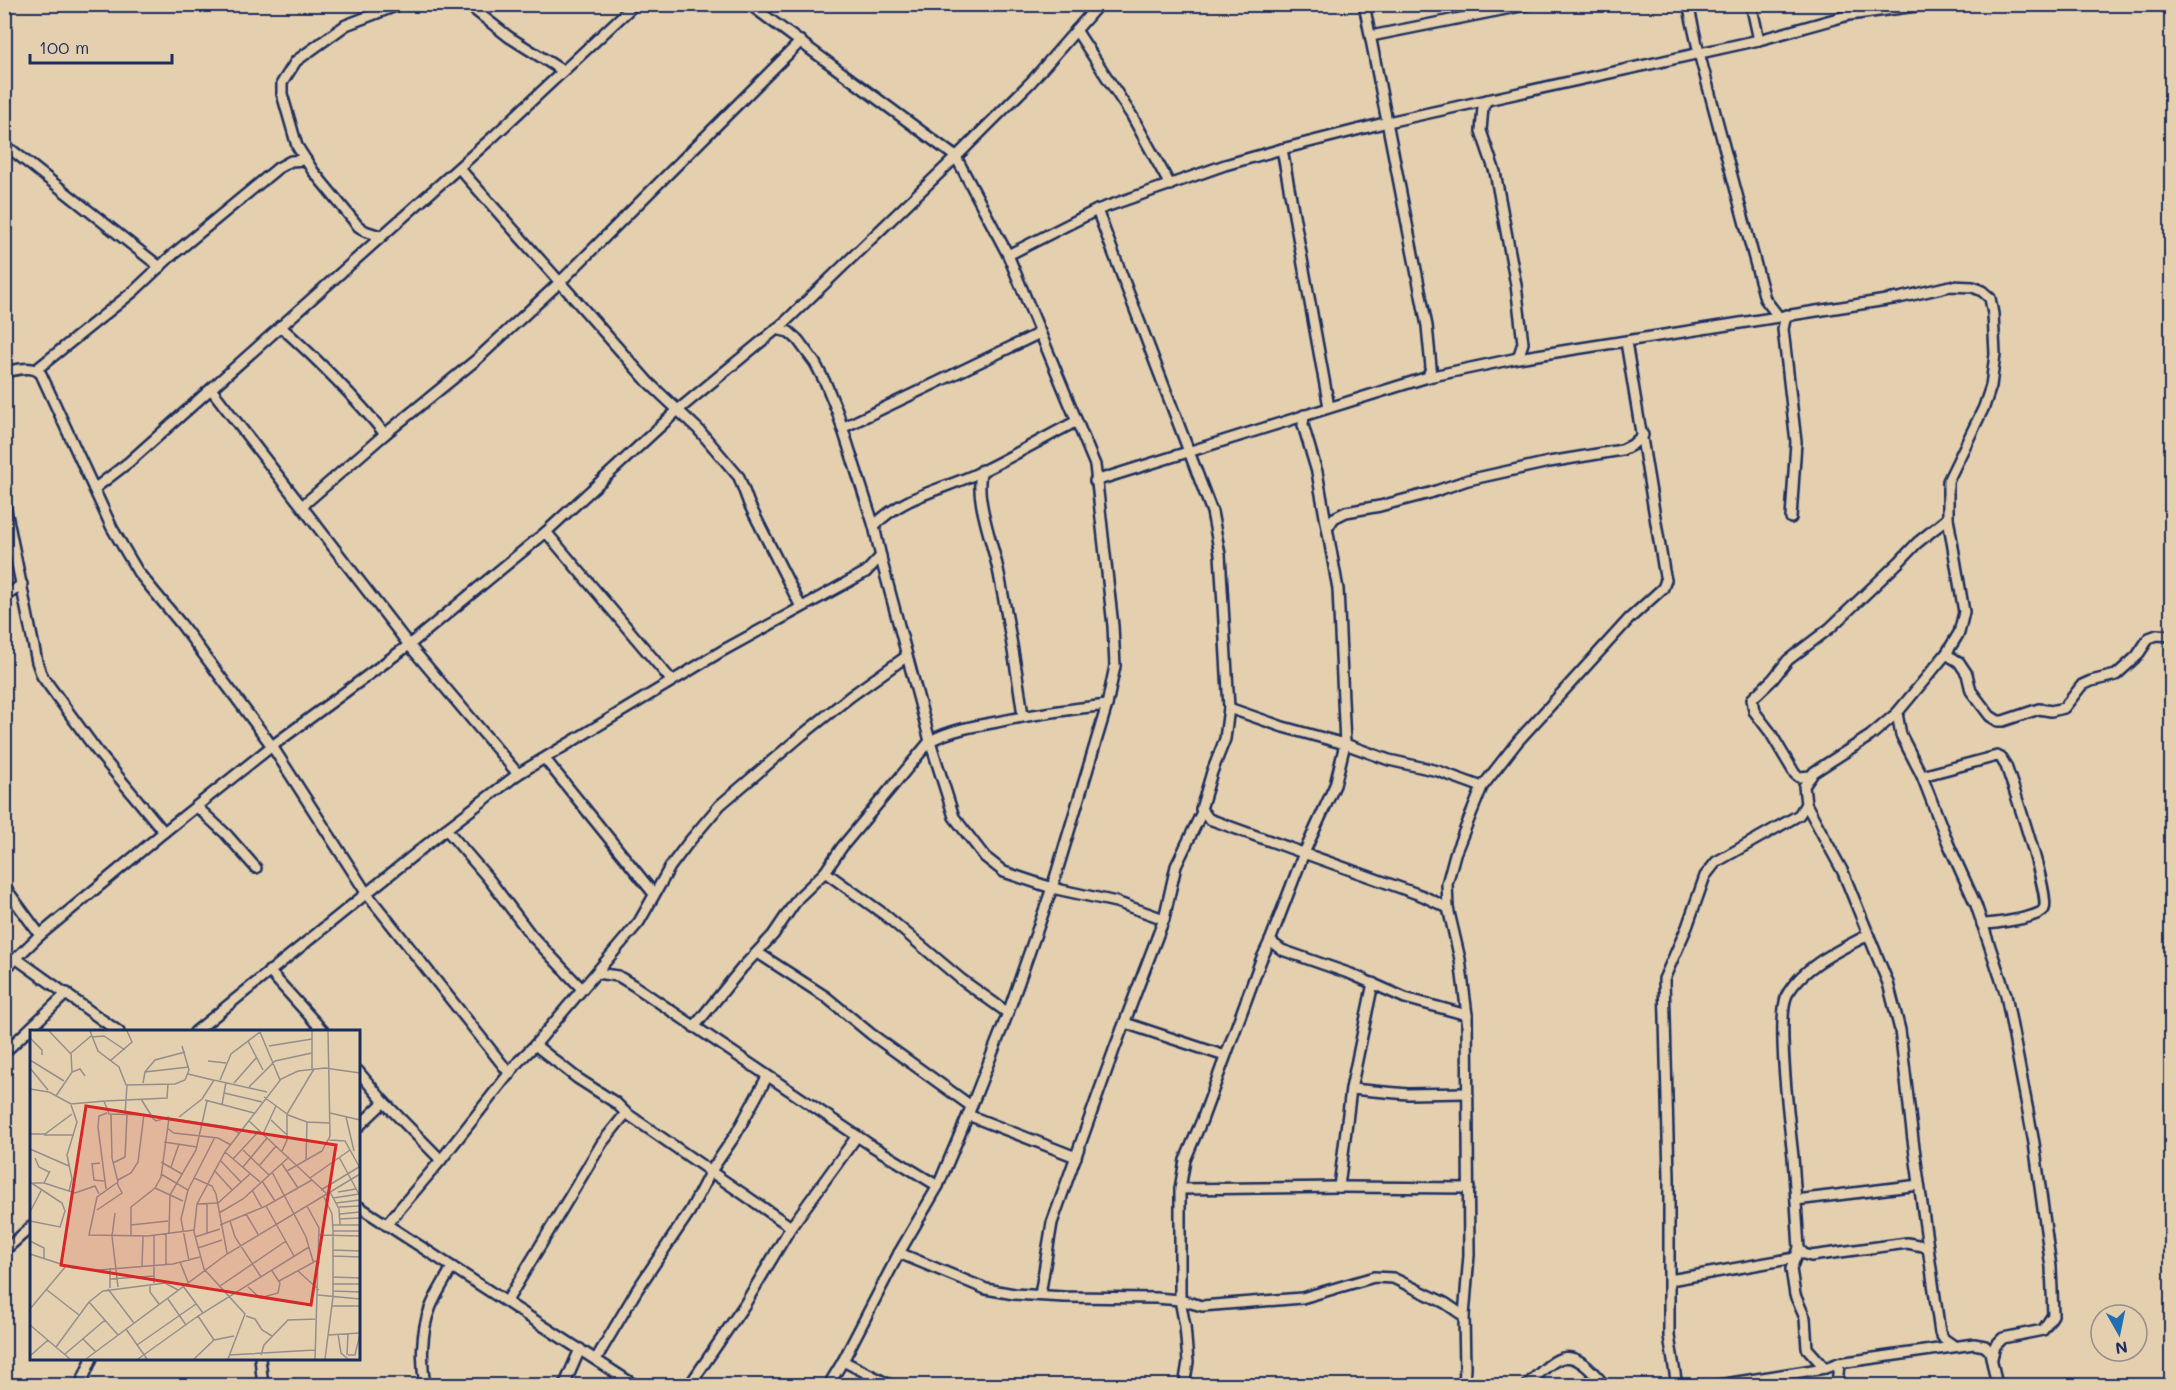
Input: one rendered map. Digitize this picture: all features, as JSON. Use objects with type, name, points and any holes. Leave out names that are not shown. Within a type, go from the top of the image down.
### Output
[{"type":"street","points":[[380,236],[358,226],[297,146],[282,94],[282,83],[306,52],[346,25],[401,4]]},
{"type":"street","points":[[467,4],[509,37],[563,71]]},
{"type":"street","points":[[94,489],[129,462],[459,168],[635,4]]},
{"type":"street","points":[[749,4],[956,157],[1008,255],[1075,422],[1095,465],[1115,656],[1107,705],[1052,888],[1008,1013],[938,1186],[899,1253],[828,1386]]},
{"type":"street","points":[[4,970],[40,935],[164,832],[272,746],[409,645],[546,532],[678,410],[776,329],[956,157],[1030,82],[1099,4]]},
{"type":"street","points":[[1364,4],[1427,326],[1431,367],[1428,377]]},
{"type":"street","points":[[1371,36],[1530,4]]},
{"type":"street","points":[[1688,4],[1765,299],[1782,315],[1796,442],[1791,518]]},
{"type":"street","points":[[1751,4],[1759,40]]},
{"type":"street","points":[[1008,255],[1097,210],[1225,165],[1282,149],[1388,122],[1759,40],[1849,15],[1931,4]]},
{"type":"street","points":[[2156,4],[2172,8]]},
{"type":"street","points":[[1076,30],[1132,117],[1170,185]]},
{"type":"street","points":[[302,506],[385,434],[476,360],[559,283],[801,42]]},
{"type":"street","points":[[1487,100],[1483,107],[1481,131],[1495,172],[1516,285],[1523,343],[1518,358]]},
{"type":"street","points":[[4,149],[13,152],[160,267]]},
{"type":"street","points":[[1282,149],[1329,407]]},
{"type":"street","points":[[37,369],[135,291],[160,267],[278,168],[291,161],[306,160]]},
{"type":"street","points":[[459,168],[648,382],[698,429],[739,477],[749,504],[801,607]]},
{"type":"street","points":[[1040,1295],[1052,1222],[1164,919],[1176,866],[1202,812],[1204,794],[1225,739],[1229,708],[1220,554],[1212,512],[1097,210]]},
{"type":"street","points":[[1095,481],[1428,377],[1518,358],[1899,298],[1950,286],[1973,287],[1990,298],[1995,354],[1991,386],[1984,407],[1948,481],[1948,518],[1964,612],[1959,633],[1946,654],[1897,712],[1870,736],[1821,767],[1804,786],[1806,804],[1843,872],[1888,983],[1900,1030],[1940,1333],[1954,1346]]},
{"type":"street","points":[[280,326],[358,401],[385,434]]},
{"type":"street","points":[[776,329],[789,332],[815,363],[826,384],[874,526],[930,741],[954,817],[985,857],[1004,872],[1052,888],[1116,902],[1164,919]]},
{"type":"street","points":[[842,428],[1040,333]]},
{"type":"street","points":[[1464,1386],[1464,1316],[1469,1256],[1467,1093],[1469,1072],[1467,1015],[1460,959],[1448,908],[1447,884],[1455,854],[1482,787],[1518,741],[1622,627],[1663,588],[1666,580],[1626,342]]},
{"type":"street","points":[[4,372],[29,368],[37,369],[41,374],[112,528],[138,572],[181,624],[272,746],[368,894],[510,1074]]},
{"type":"street","points":[[211,389],[409,645],[518,774]]},
{"type":"street","points":[[1184,1386],[1188,1362],[1180,1300],[1180,1189],[1185,1160],[1261,960],[1304,853],[1335,785],[1345,744],[1338,590],[1317,472],[1303,426],[1304,416]]},
{"type":"street","points":[[874,526],[890,511],[912,499],[982,470],[1075,422]]},
{"type":"street","points":[[1328,527],[1334,518],[1346,512],[1430,493],[1468,480],[1549,462],[1622,450],[1632,445],[1642,435]]},
{"type":"street","points":[[982,470],[979,494],[999,572],[1023,716]]},
{"type":"street","points":[[4,500],[37,662],[42,676],[97,751],[164,832]]},
{"type":"street","points":[[1811,776],[1799,777],[1795,774],[1770,732],[1754,711],[1752,699],[1773,680],[1788,660],[1830,628],[1917,543],[1948,518]]},
{"type":"street","points":[[546,532],[672,681]]},
{"type":"street","points":[[197,1030],[518,774],[762,628],[866,572],[881,556]]},
{"type":"street","points":[[4,599],[22,584]]},
{"type":"street","points":[[4,599],[26,604]]},
{"type":"street","points":[[1946,654],[1959,662],[1967,674],[1971,691],[1990,716],[2003,721],[2039,710],[2060,710],[2073,699],[2082,685],[2115,675],[2124,669],[2137,656],[2149,638],[2157,635],[2172,636]]},
{"type":"street","points":[[386,1225],[639,922],[654,894],[688,843],[720,806],[850,696],[907,656]]},
{"type":"street","points":[[694,1027],[742,968],[773,935],[798,898],[825,872],[930,741],[947,733],[1023,716],[1107,705]]},
{"type":"street","points":[[1229,708],[1389,760],[1438,771],[1482,787]]},
{"type":"street","points":[[1897,712],[1901,735],[1922,776],[1982,924],[2006,995],[2034,1143],[2050,1256],[2053,1315],[2043,1330],[2003,1338],[1995,1346],[1992,1358]]},
{"type":"street","points":[[1922,776],[1997,756],[2006,766],[2037,862],[2046,904],[2040,913],[2034,915],[1982,924]]},
{"type":"street","points":[[546,759],[654,894]]},
{"type":"street","points":[[1677,1386],[1669,1336],[1664,979],[1687,927],[1705,876],[1716,862],[1799,815],[1806,804]]},
{"type":"street","points":[[197,807],[226,834],[256,868]]},
{"type":"street","points":[[1202,812],[1209,819],[1423,896],[1448,908]]},
{"type":"street","points":[[446,830],[488,878],[531,935],[582,988]]},
{"type":"street","points":[[825,872],[885,915],[962,980],[1008,1013]]},
{"type":"street","points":[[4,886],[40,935]]},
{"type":"street","points":[[1825,1368],[1807,1348],[1805,1318],[1796,1300],[1791,1277],[1791,1269],[1797,1254],[1796,1200],[1786,1096],[1782,1009],[1789,991],[1806,973],[1827,957],[1868,935]]},
{"type":"street","points":[[1270,941],[1282,950],[1374,983],[1405,998],[1467,1015]]},
{"type":"street","points":[[758,953],[826,997],[969,1110],[1076,1157]]},
{"type":"street","points":[[17,959],[116,1030]]},
{"type":"street","points":[[269,971],[322,1030]]},
{"type":"street","points":[[596,973],[618,976],[767,1077],[938,1186]]},
{"type":"street","points":[[1339,1187],[1351,1089],[1374,983]]},
{"type":"street","points":[[35,1029],[67,993]]},
{"type":"street","points":[[1125,1023],[1225,1056]]},
{"type":"street","points":[[4,1053],[30,1033]]},
{"type":"street","points":[[535,1045],[577,1078],[616,1103],[626,1113],[791,1227]]},
{"type":"street","points":[[360,1073],[384,1102],[441,1160]]},
{"type":"street","points":[[596,1359],[637,1290],[690,1211],[767,1077]]},
{"type":"street","points":[[1351,1089],[1408,1094],[1467,1093]]},
{"type":"street","points":[[360,1125],[384,1102]]},
{"type":"street","points":[[507,1301],[602,1143],[626,1113]]},
{"type":"street","points":[[689,1386],[745,1304],[791,1227],[857,1136]]},
{"type":"street","points":[[1796,1200],[1919,1185]]},
{"type":"street","points":[[1180,1189],[1468,1188]]},
{"type":"street","points":[[360,1207],[636,1385]]},
{"type":"street","points":[[4,1251],[30,1228]]},
{"type":"street","points":[[1670,1280],[1797,1254],[1812,1256],[1908,1244],[1928,1247]]},
{"type":"street","points":[[899,1253],[986,1289],[1040,1295],[1180,1300],[1202,1306],[1282,1300],[1327,1292],[1374,1277],[1393,1278],[1444,1303],[1464,1316]]},
{"type":"street","points":[[425,1386],[423,1371],[425,1327],[430,1309],[452,1267]]},
{"type":"street","points":[[1712,1386],[1762,1376],[1825,1368],[1839,1363],[1974,1344],[1985,1346],[1992,1358],[1997,1386]]},
{"type":"street","points":[[564,1386],[580,1349]]},
{"type":"street","points":[[1526,1386],[1551,1361],[1562,1356],[1575,1358],[1588,1365],[1605,1386]]},
{"type":"street","points":[[80,1386],[92,1360]]},
{"type":"street","points":[[260,1360],[263,1386]]},
{"type":"street","points":[[843,1361],[892,1386]]},
{"type":"street","points":[[1837,1386],[1839,1363]]}]
